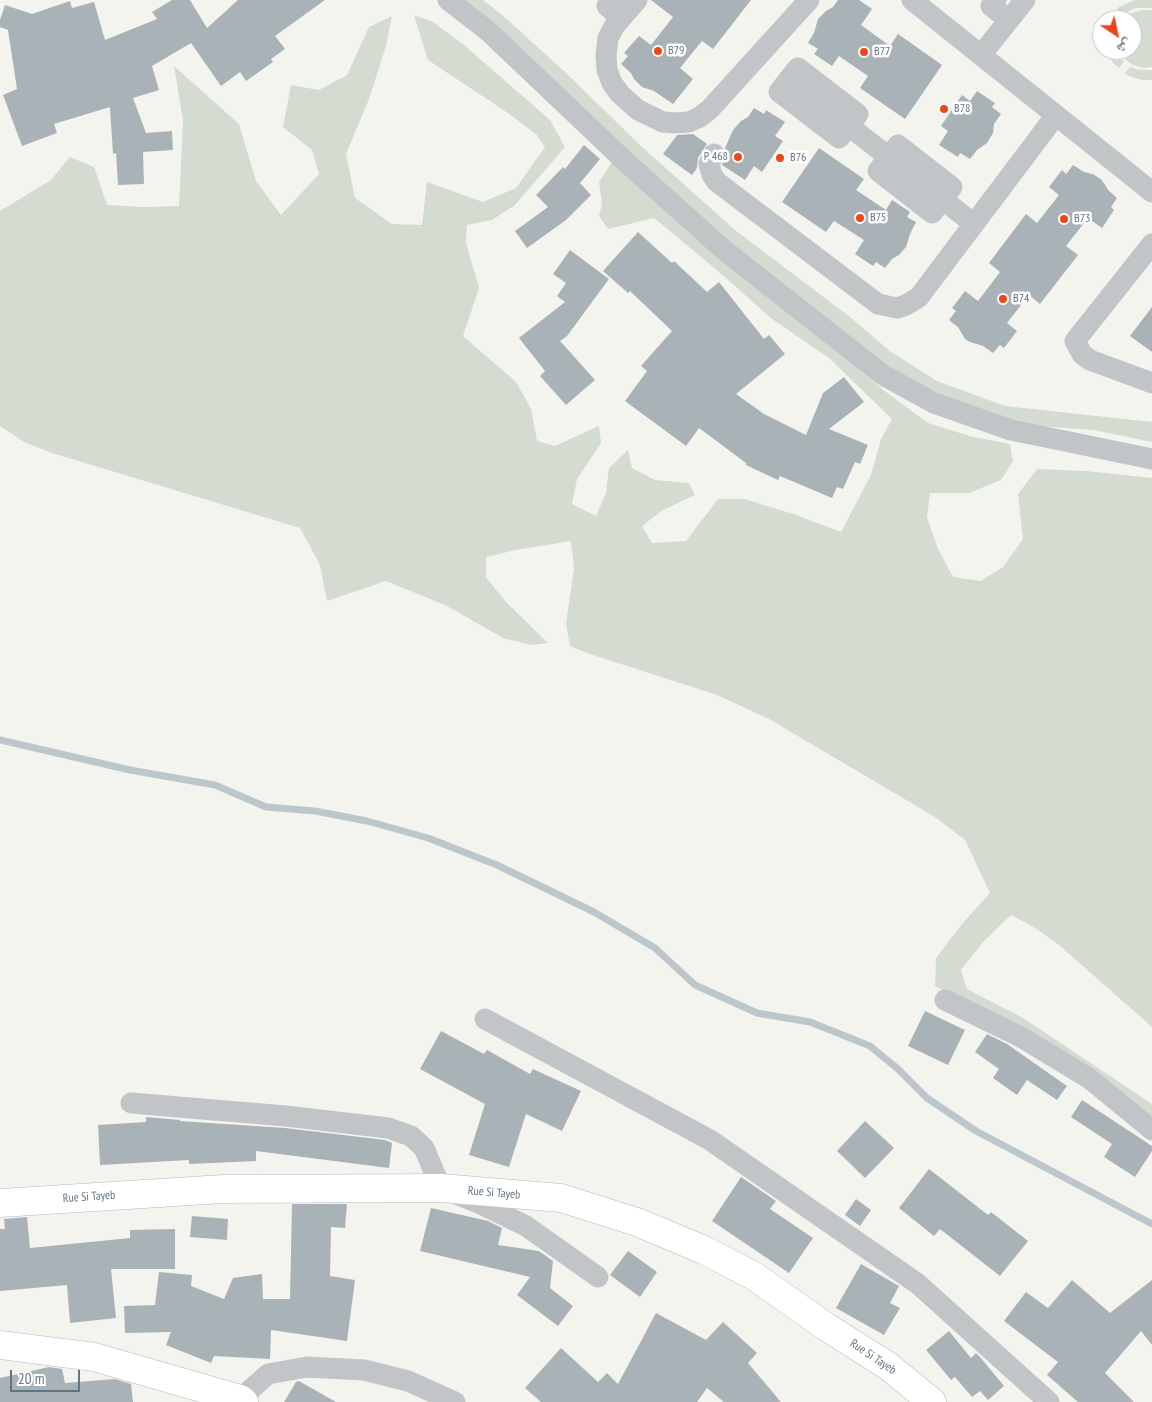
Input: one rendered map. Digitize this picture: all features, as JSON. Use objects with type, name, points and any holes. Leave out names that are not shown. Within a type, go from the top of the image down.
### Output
[{"type":"main road","name":"Rue Si Tayeb","points":[[0,1203],[223,1189],[441,1188],[561,1198],[637,1222],[704,1250],[754,1276],[825,1326],[888,1366],[932,1402]]},
{"type":"main road","points":[[0,1345],[94,1357],[242,1401]]},
{"type":"street","points":[[448,0],[488,31],[628,164],[724,250],[883,376],[934,403],[1011,430],[1152,459]]},
{"type":"street","points":[[637,0],[616,9],[615,25],[608,38],[607,70],[612,83],[620,94],[643,114],[663,122],[676,123],[689,122],[700,117],[710,109],[809,0]]},
{"type":"street","points":[[912,0],[1152,192]]},
{"type":"street","points":[[996,0],[991,6],[1009,20]]},
{"type":"street","points":[[981,55],[1024,0]]},
{"type":"street","points":[[798,68],[858,114],[849,126],[839,138],[780,92],[798,68]]},
{"type":"street","points":[[714,154],[709,164],[716,182],[878,304],[897,308],[906,305],[919,296],[1056,115]]},
{"type":"street","points":[[849,126],[888,157]]},
{"type":"street","points":[[898,145],[952,187],[932,213],[878,171],[888,157],[898,145]]},
{"type":"street","points":[[942,199],[974,224]]},
{"type":"street","points":[[1152,244],[1075,341],[1082,354],[1090,360],[1152,383]]},
{"type":"street","points":[[945,1000],[1021,1037],[1090,1079],[1152,1130]]},
{"type":"street","points":[[485,1019],[710,1140],[918,1284],[1049,1402]]},
{"type":"street","points":[[131,1103],[286,1116],[388,1128],[411,1136],[424,1148],[441,1188],[481,1204],[526,1226],[598,1277]]},
{"type":"street","points":[[242,1401],[268,1374],[307,1367],[364,1370],[408,1381],[455,1402]]},
{"type":"shaded area","points":[[460,0],[483,0],[501,14],[565,72],[641,146],[735,230],[850,317],[891,352],[937,381],[1005,406],[1152,422],[1152,442],[1094,430],[1008,424],[934,396],[886,369],[725,243]]},
{"type":"shaded area","points":[[1134,0],[1152,0],[1152,8],[1116,10]]},
{"type":"shaded area","points":[[1142,10],[1152,10],[1152,67],[1143,68],[1126,60],[1142,60]]},
{"type":"shaded area","points":[[414,15],[433,22],[464,45],[550,120],[565,147],[515,205],[492,220],[467,225],[466,243],[479,288],[463,336],[516,382],[531,409],[537,441],[555,446],[599,426],[601,443],[577,479],[572,504],[596,516],[606,493],[609,468],[628,450],[632,468],[655,480],[689,483],[695,495],[663,510],[642,526],[652,543],[686,541],[718,499],[745,499],[841,532],[871,475],[881,439],[892,419],[829,358],[772,319],[654,218],[608,229],[599,216],[602,204],[599,182],[612,162],[886,392],[928,423],[973,437],[1010,444],[1013,461],[1001,480],[969,493],[930,493],[927,517],[938,549],[953,577],[981,581],[1003,567],[1023,539],[1018,494],[1037,469],[1086,471],[1152,478],[1152,1027],[1059,945],[1035,928],[1011,915],[983,942],[961,970],[967,989],[1023,1018],[1152,1104],[1152,1122],[1020,1031],[935,986],[936,958],[962,924],[990,893],[965,840],[935,817],[769,719],[717,695],[570,646],[566,624],[574,569],[571,541],[486,557],[486,577],[505,601],[548,643],[531,645],[503,638],[447,606],[386,581],[327,601],[320,565],[300,528],[52,453],[24,442],[0,426],[0,211],[51,180],[70,157],[94,167],[107,205],[179,206],[183,120],[174,66],[239,124],[256,181],[281,215],[319,174],[312,150],[283,127],[291,85],[319,90],[347,75],[369,27],[392,16],[386,46],[369,99],[346,154],[355,198],[392,224],[422,225],[427,182],[483,202],[516,188],[545,147],[537,135],[508,113],[428,60]]},
{"type":"shaded area","points":[[1111,60],[1122,60],[1124,62],[1119,68]]},
{"type":"shaded area","points":[[1130,67],[1139,70],[1152,70],[1152,80],[1142,80],[1129,76],[1125,73]]},
{"type":"building","points":[[172,0],[190,0],[207,28],[238,0],[325,0],[275,36],[285,49],[271,59],[273,62],[246,81],[240,72],[221,86],[191,43],[152,66],[159,90],[133,98],[146,133],[172,131],[173,150],[143,152],[144,184],[118,185],[116,153],[113,154],[110,107],[54,124],[57,133],[22,146],[3,95],[17,89],[8,30],[0,27],[0,20],[5,5],[32,14],[70,1],[72,8],[94,2],[105,40],[157,19],[152,12]]},
{"type":"building","name":"B79","points":[[651,0],[751,0],[713,49],[702,41],[680,68],[693,79],[673,104],[654,91],[642,87],[621,64],[628,56],[624,53],[639,36],[651,45],[673,17]]},
{"type":"building","name":"B77","points":[[838,0],[859,0],[872,9],[861,25],[890,46],[898,34],[942,65],[905,119],[860,88],[868,76],[839,56],[832,66],[814,54],[818,49],[808,43],[814,33],[818,19],[833,7]]},
{"type":"building","points":[[977,91],[995,103],[992,107],[1001,114],[994,124],[993,133],[987,143],[977,150],[970,159],[960,153],[958,157],[939,145],[948,131],[941,126],[962,95],[970,101]]},
{"type":"building","points":[[754,108],[764,114],[766,110],[785,122],[775,136],[783,141],[762,172],[754,166],[745,180],[722,165],[726,154],[725,148],[733,130],[741,121],[748,117]]},
{"type":"building","points":[[693,134],[707,144],[698,158],[697,168],[692,175],[663,154],[677,135]]},
{"type":"building","points":[[584,145],[600,159],[580,183],[591,195],[566,220],[527,248],[515,231],[548,207],[536,195],[563,167],[565,169]]},
{"type":"building","name":"B75","points":[[819,148],[864,179],[856,190],[886,210],[892,200],[910,212],[907,217],[916,222],[906,247],[885,268],[876,262],[873,266],[855,254],[864,240],[834,221],[826,232],[782,202]]},
{"type":"building","points":[[1073,165],[1102,180],[1108,190],[1117,198],[1111,207],[1114,210],[1102,228],[1088,218],[1066,246],[1078,255],[1040,304],[1029,295],[1007,323],[1017,331],[1004,348],[1000,345],[993,353],[983,346],[965,339],[958,327],[949,320],[956,311],[952,308],[965,291],[978,301],[1000,272],[989,263],[1026,214],[1037,223],[1059,195],[1049,187],[1062,170],[1066,174]]},
{"type":"building","points":[[638,232],[672,263],[674,261],[707,292],[719,282],[764,339],[769,335],[785,354],[736,394],[764,414],[806,435],[823,393],[844,377],[864,402],[829,429],[868,445],[860,464],[855,462],[843,489],[837,487],[832,498],[780,476],[778,480],[746,465],[746,463],[699,428],[686,446],[625,401],[647,371],[641,366],[672,331],[630,291],[628,293],[603,271]]},
{"type":"building","points":[[570,250],[609,279],[567,336],[560,341],[595,380],[566,405],[540,376],[545,371],[519,338],[565,302],[557,296],[566,283],[553,274]]},
{"type":"building","points":[[1152,307],[1152,352],[1130,336]]},
{"type":"building","points":[[925,1011],[965,1030],[948,1065],[908,1046]]},
{"type":"building","points":[[441,1031],[484,1054],[487,1050],[530,1074],[533,1069],[581,1091],[562,1131],[526,1114],[509,1167],[469,1155],[485,1104],[420,1069]]},
{"type":"building","points":[[987,1034],[1007,1044],[1067,1086],[1057,1100],[1027,1080],[1017,1095],[993,1078],[999,1069],[975,1052]]},
{"type":"building","points":[[1082,1100],[1152,1146],[1152,1151],[1135,1177],[1104,1157],[1112,1144],[1071,1117]]},
{"type":"building","points":[[146,1117],[285,1128],[385,1140],[392,1143],[389,1168],[256,1151],[256,1161],[189,1164],[189,1160],[100,1165],[98,1125],[146,1122]]},
{"type":"building","points":[[865,1121],[894,1148],[865,1178],[837,1151]]},
{"type":"building","points":[[929,1169],[988,1215],[991,1212],[1028,1241],[1000,1276],[940,1229],[934,1236],[899,1208]]},
{"type":"building","points":[[741,1177],[776,1201],[770,1209],[813,1238],[789,1273],[712,1221]]},
{"type":"building","points":[[856,1199],[871,1210],[860,1226],[845,1215]]},
{"type":"building","points":[[292,1204],[347,1204],[345,1228],[331,1227],[330,1276],[355,1280],[347,1341],[271,1330],[270,1359],[214,1356],[211,1363],[166,1345],[171,1332],[125,1333],[124,1306],[155,1305],[159,1272],[192,1275],[191,1286],[224,1299],[233,1278],[262,1274],[263,1299],[290,1299]]},
{"type":"building","points":[[431,1208],[488,1221],[502,1228],[498,1245],[539,1251],[553,1261],[550,1288],[573,1306],[558,1326],[517,1295],[530,1277],[420,1251]]},
{"type":"building","points":[[192,1216],[228,1219],[227,1240],[190,1237]]},
{"type":"building","points":[[27,1217],[30,1248],[130,1238],[130,1230],[175,1229],[175,1269],[111,1269],[116,1318],[70,1323],[67,1285],[0,1291],[0,1229],[5,1229],[4,1219]]},
{"type":"building","points":[[628,1251],[657,1272],[640,1297],[610,1275]]},
{"type":"building","points":[[861,1264],[899,1286],[890,1303],[900,1308],[884,1335],[836,1308]]},
{"type":"building","points":[[1072,1280],[1110,1313],[1152,1280],[1152,1345],[1141,1331],[1105,1373],[1134,1402],[1078,1402],[1047,1375],[1058,1362],[1004,1321],[1026,1292],[1048,1308]]},
{"type":"building","points":[[656,1313],[706,1340],[723,1322],[757,1353],[748,1363],[781,1402],[724,1402],[707,1388],[697,1402],[541,1402],[525,1388],[561,1348],[598,1382],[607,1373],[618,1384]]},
{"type":"building","points":[[949,1331],[971,1358],[976,1353],[980,1357],[1004,1386],[988,1400],[980,1391],[972,1397],[955,1377],[951,1380],[926,1350]]},
{"type":"building","points":[[49,1367],[62,1369],[65,1383],[115,1379],[131,1384],[133,1402],[0,1402],[0,1378]]},
{"type":"building","points":[[299,1381],[336,1402],[284,1402],[296,1382]]},
{"type":"waterway","points":[[0,740],[130,770],[215,785],[266,807],[315,811],[367,821],[428,838],[497,865],[594,912],[655,948],[695,985],[757,1013],[810,1022],[870,1046],[898,1069],[927,1098],[976,1131],[1152,1224]]},
{"type":"place","name":"B79","points":[[658,51]]},
{"type":"place","name":"B77","points":[[864,52]]},
{"type":"place","name":"B78","points":[[944,109]]},
{"type":"place","name":"P 468","points":[[738,157]]},
{"type":"place","name":"B76","points":[[780,158]]},
{"type":"place","name":"B75","points":[[860,218]]},
{"type":"place","name":"B73","points":[[1064,219]]},
{"type":"place","name":"B74","points":[[1003,299]]}]
